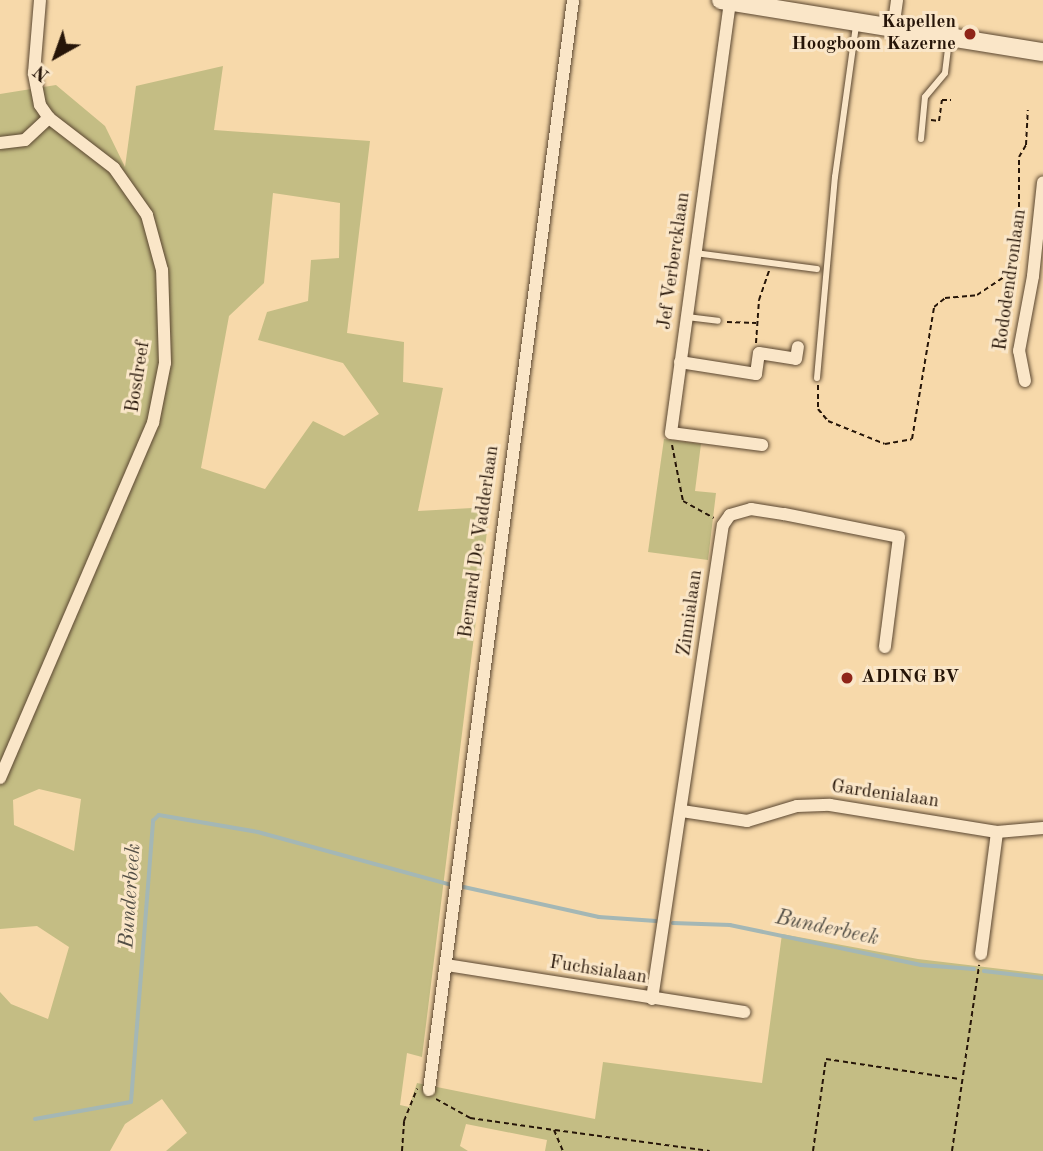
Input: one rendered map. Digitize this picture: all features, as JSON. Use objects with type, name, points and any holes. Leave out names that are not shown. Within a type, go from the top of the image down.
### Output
[{"type":"street","name":"Bosdreef","points":[[0,778],[153,422],[165,363],[162,270],[147,215],[114,168],[50,118],[40,105],[35,84],[40,0]]},
{"type":"street","name":"Bernard De Vadderlaan","points":[[425,1087],[447,965],[573,0]]},
{"type":"street","points":[[893,29],[897,0]]},
{"type":"street","points":[[725,1],[1043,52]]},
{"type":"street","name":"Jef Verbercklaan","points":[[671,433],[725,1]]},
{"type":"street","points":[[0,143],[25,140],[50,118]]},
{"type":"street","name":"Rododendronlaan","points":[[1025,381],[1018,351],[1033,276],[1043,183]]},
{"type":"street","points":[[680,362],[756,374],[759,353],[796,359],[798,347]]},
{"type":"street","points":[[671,433],[762,445]]},
{"type":"street","points":[[723,525],[737,510],[751,509],[845,523],[899,537],[885,647]]},
{"type":"street","name":"Zinnialaan","points":[[652,999],[723,525]]},
{"type":"street","name":"Gardenialaan","points":[[682,811],[747,821],[797,806],[830,805],[997,832],[1043,828]]},
{"type":"street","points":[[981,954],[997,832]]},
{"type":"street","name":"Fuchsialaan","points":[[447,965],[744,1012]]},
{"type":"lane","points":[[817,378],[834,190],[856,23]]},
{"type":"lane","points":[[921,139],[925,97],[945,73],[949,38]]},
{"type":"lane","points":[[695,253],[817,269]]},
{"type":"lane","points":[[687,317],[718,321]]},
{"type":"path","points":[[923,119],[939,121],[942,100],[951,100]]},
{"type":"path","points":[[817,378],[818,410],[828,421],[886,444],[912,439],[934,307],[946,298],[977,295],[1013,271],[1019,250],[1019,157],[1026,145],[1028,110]]},
{"type":"path","points":[[759,353],[759,300],[772,263]]},
{"type":"path","points":[[718,321],[757,323]]},
{"type":"path","points":[[671,433],[683,501],[723,525]]},
{"type":"path","points":[[952,1151],[960,1079],[981,954]]},
{"type":"path","points":[[813,1151],[826,1059],[960,1079]]},
{"type":"path","points":[[402,1151],[404,1121],[425,1087],[439,1102],[470,1118],[710,1151]]},
{"type":"path","points":[[554,1130],[563,1151]]},
{"type":"shaded area","points":[[223,66],[214,130],[370,141],[347,333],[404,342],[403,382],[443,388],[418,511],[490,507],[422,1057],[407,1053],[400,1105],[409,1107],[417,1083],[595,1119],[603,1062],[762,1083],[782,934],[918,959],[1043,974],[1043,1151],[545,1151],[547,1140],[466,1124],[460,1146],[468,1151],[166,1151],[187,1133],[162,1099],[125,1124],[110,1151],[0,1151],[0,992],[11,1004],[48,1019],[69,947],[37,926],[0,929],[0,94],[56,85],[105,126],[125,167],[136,86]],"holes":[[[273,193],[340,203],[339,258],[311,260],[308,301],[267,312],[258,340],[343,363],[379,414],[344,436],[313,421],[265,489],[201,468],[229,316],[264,283]],[[39,789],[81,799],[74,851],[14,825],[13,800]]]},
{"type":"shaded area","points":[[664,439],[701,444],[695,491],[716,493],[708,560],[648,552]]},
{"type":"waterway","name":"Bunderbeek","points":[[35,1119],[131,1102],[153,821],[159,815],[258,832],[452,885]]},
{"type":"waterway","name":"Bunderbeek","points":[[464,887],[599,917],[656,921]]},
{"type":"waterway","name":"Bunderbeek","points":[[673,923],[730,925],[921,965],[974,969]]},
{"type":"waterway","name":"Bunderbeek","points":[[984,971],[1043,978]]},
{"type":"place","name":"Kapellen Hoogboom Kazerne","points":[[970,34]]},
{"type":"place","name":"ADING BV","points":[[847,678]]}]
